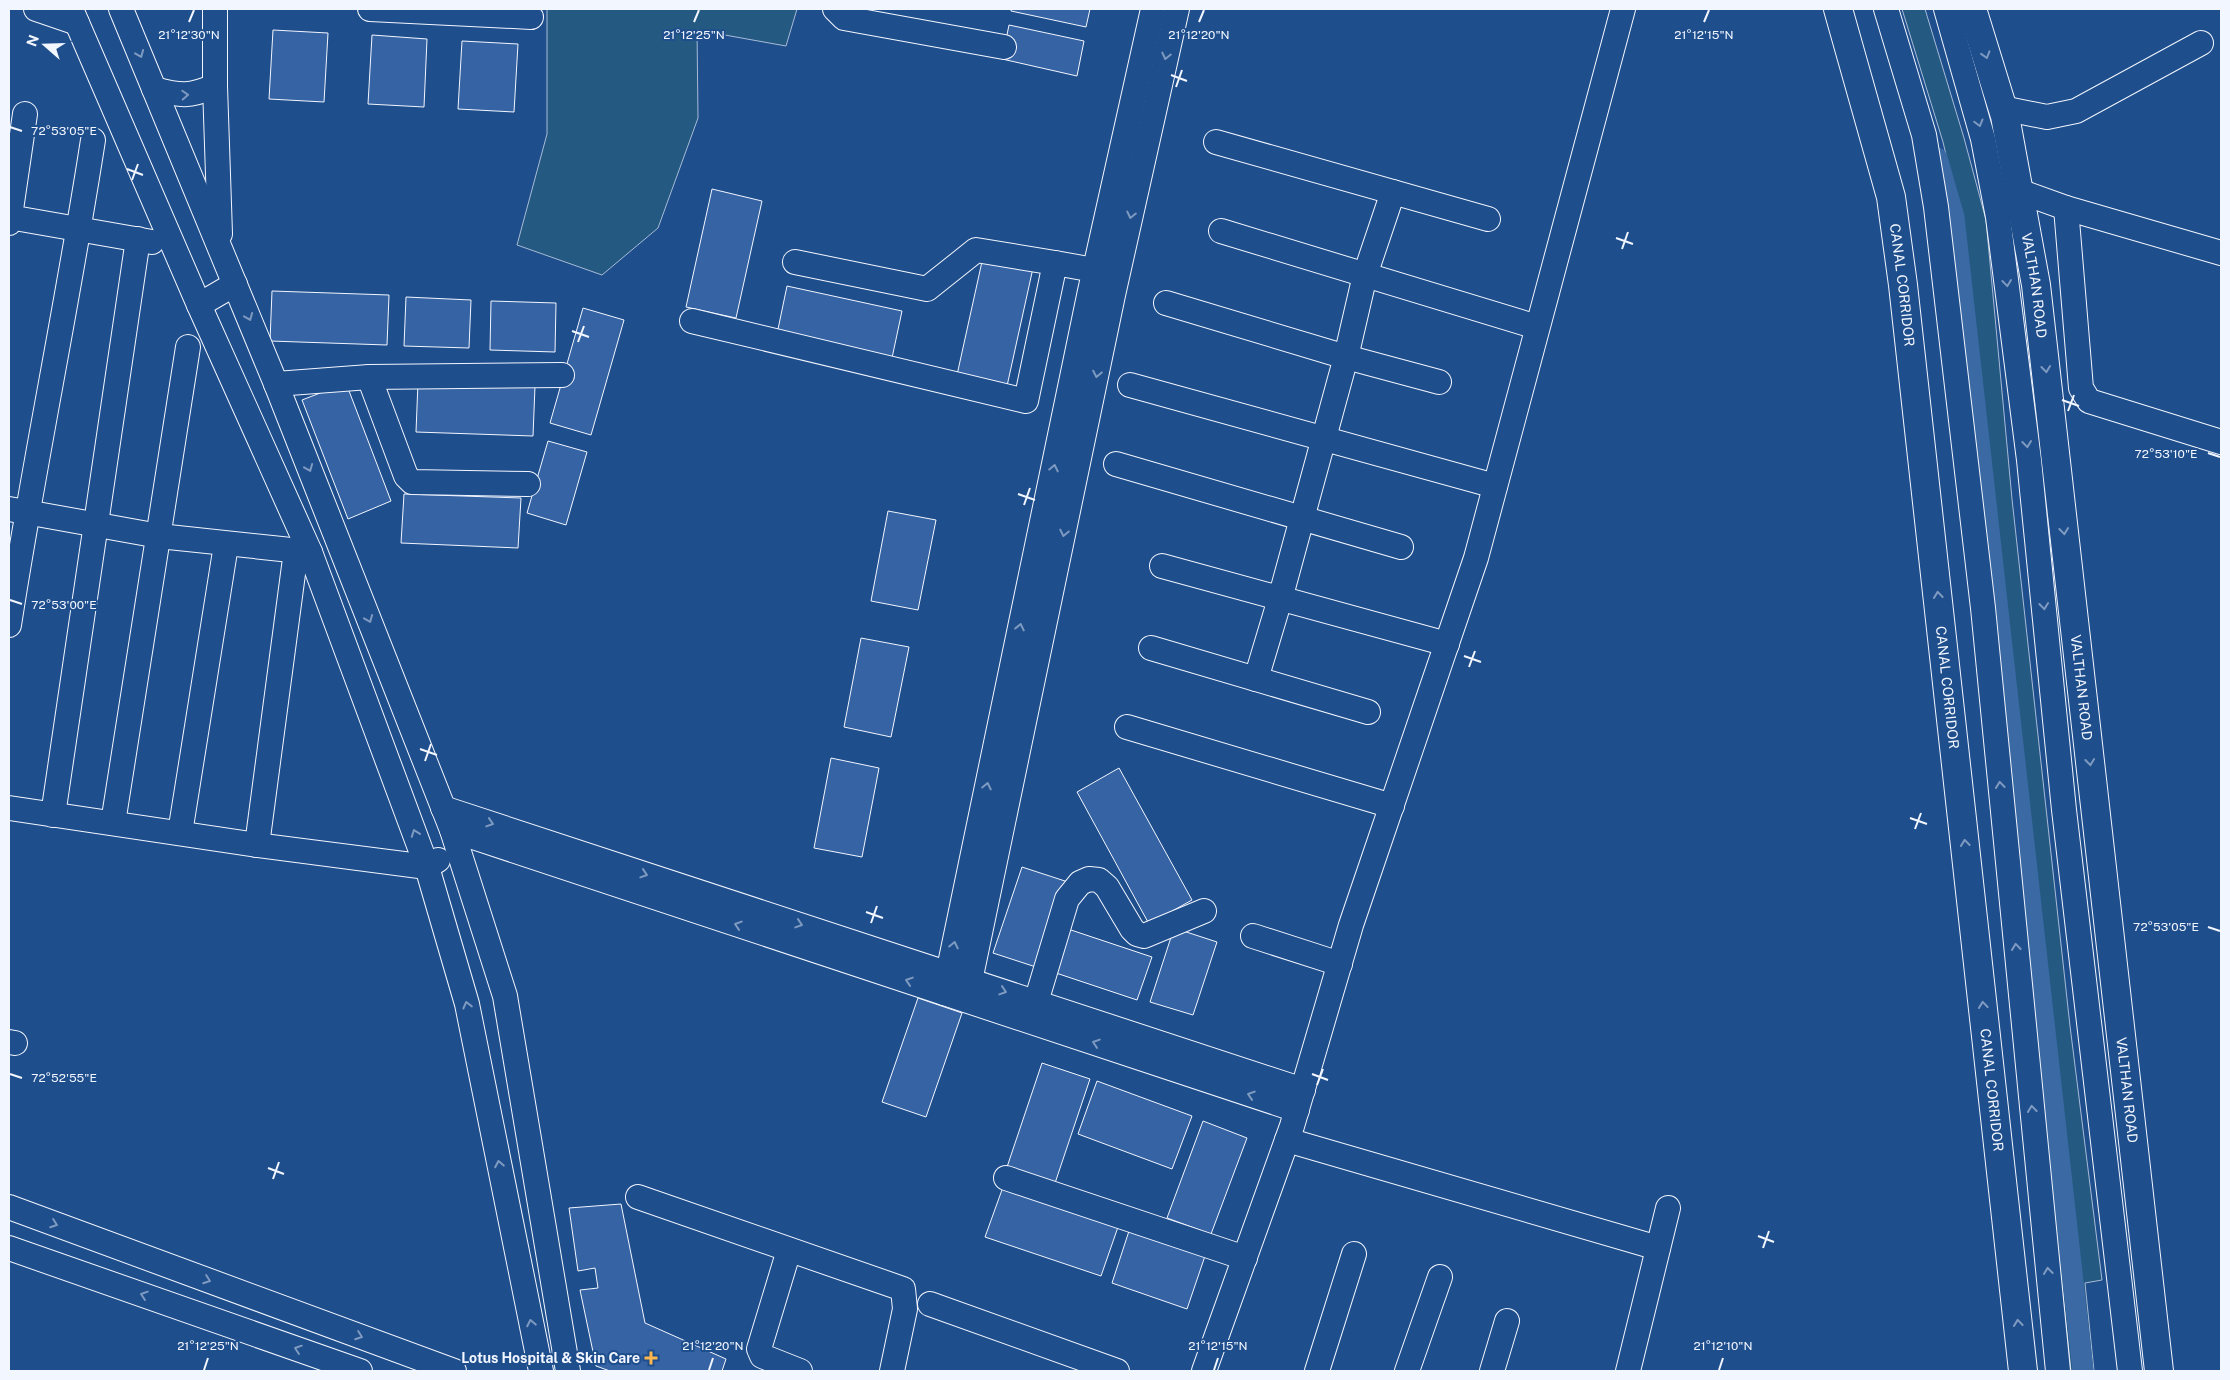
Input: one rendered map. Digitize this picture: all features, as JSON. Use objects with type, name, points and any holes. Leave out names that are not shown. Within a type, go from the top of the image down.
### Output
[{"type":"main road","name":"CANAL CORRIDOR","points":[[1838,9],[1891,197],[1903,285],[2023,1371]]},
{"type":"main road","name":"VALTHAN ROAD","points":[[1972,9],[2002,108],[2036,285],[2159,1371]]},
{"type":"street","points":[[36,9],[74,16],[303,552],[428,867],[467,1004],[541,1371]]},
{"type":"street","points":[[121,9],[276,384],[451,828],[505,996],[568,1371]]},
{"type":"street","points":[[215,9],[214,86],[221,252]]},
{"type":"street","points":[[370,9],[531,17]]},
{"type":"street","points":[[835,9],[844,18],[1004,47]]},
{"type":"street","points":[[957,986],[1094,270],[1153,9]]},
{"type":"street","points":[[957,986],[1177,9]]},
{"type":"street","points":[[1204,1371],[1287,1140],[1340,964],[1476,558],[1624,9]]},
{"type":"street","points":[[1886,9],[1924,135],[1938,226],[1983,608],[2058,1371]]},
{"type":"street","points":[[1946,9],[1983,139],[1998,217],[2029,460],[2064,810],[2130,1371]]},
{"type":"street","points":[[2002,108],[2047,117],[2076,111],[2201,43]]},
{"type":"street","points":[[154,89],[186,96],[214,86]]},
{"type":"street","points":[[25,114],[9,219],[80,228],[173,246]]},
{"type":"street","points":[[9,625],[17,510],[80,228],[93,140]]},
{"type":"street","points":[[1216,142],[1488,219]]},
{"type":"street","points":[[2019,191],[2066,208],[2221,253]]},
{"type":"street","points":[[1256,679],[1280,599],[1346,357],[1365,275],[1393,192]]},
{"type":"street","points":[[2066,208],[2081,388],[2090,401],[2221,442]]},
{"type":"street","points":[[1221,231],[1537,328]]},
{"type":"street","points":[[53,815],[138,239]]},
{"type":"street","points":[[795,262],[927,289],[976,250],[1094,270]]},
{"type":"street","points":[[692,321],[1026,402],[1054,263]]},
{"type":"street","points":[[199,305],[235,284]]},
{"type":"street","points":[[1166,303],[1346,357],[1439,382]]},
{"type":"street","points":[[113,823],[188,347]]},
{"type":"street","points":[[276,384],[369,377],[562,375]]},
{"type":"street","points":[[369,377],[409,480],[416,483],[528,484]]},
{"type":"street","points":[[1130,385],[1495,486]]},
{"type":"street","points":[[1116,464],[1302,520],[1401,547]]},
{"type":"street","points":[[17,510],[96,526],[159,536],[226,545],[303,552]]},
{"type":"street","points":[[180,833],[226,545]]},
{"type":"street","points":[[257,845],[303,552]]},
{"type":"street","points":[[1162,566],[1447,644]]},
{"type":"street","points":[[1151,648],[1368,712]]},
{"type":"street","points":[[1127,727],[1392,806]]},
{"type":"street","points":[[9,808],[257,845],[428,867]]},
{"type":"street","points":[[451,828],[957,986],[1300,1100]]},
{"type":"street","points":[[428,867],[451,828]]},
{"type":"street","points":[[1036,1002],[1067,899],[1080,883],[1089,879],[1099,880],[1107,887],[1132,929],[1137,934],[1144,936],[1204,911]]},
{"type":"street","points":[[1253,936],[1340,964]]},
{"type":"street","points":[[957,986],[1036,1002],[1300,1100]]},
{"type":"street","points":[[1287,1140],[1658,1248]]},
{"type":"street","points":[[1006,1178],[1245,1258]]},
{"type":"street","points":[[638,1197],[903,1289],[905,1309],[892,1371]]},
{"type":"street","points":[[9,1207],[454,1371]]},
{"type":"street","points":[[1628,1371],[1668,1208]]},
{"type":"street","points":[[9,1248],[356,1371]]},
{"type":"street","points":[[789,1250],[759,1348],[762,1356],[800,1371]]},
{"type":"street","points":[[1317,1371],[1354,1254]]},
{"type":"street","points":[[1407,1371],[1440,1277]]},
{"type":"street","points":[[930,1304],[1065,1363],[1117,1371]]},
{"type":"street","points":[[1492,1371],[1507,1321]]},
{"type":"shaded area","points":[[547,9],[797,9],[786,46],[697,30],[698,118],[658,228],[602,275],[517,245],[547,134]]},
{"type":"shaded area","points":[[1902,9],[1925,9],[1964,138],[1986,220],[2012,499],[2070,1026],[2102,1280],[2085,1283],[2094,1371],[2071,1371],[2023,915],[2012,798],[2002,615],[1960,215],[1943,142]]},
{"type":"building","points":[[1011,9],[1090,9],[1086,27],[1011,11]]},
{"type":"building","points":[[1009,25],[1084,41],[1077,76],[1002,59]]},
{"type":"building","points":[[273,30],[328,33],[324,102],[269,99]]},
{"type":"building","points":[[372,35],[427,39],[424,107],[368,104]]},
{"type":"building","points":[[462,41],[518,44],[514,112],[458,109]]},
{"type":"building","points":[[712,189],[762,201],[736,318],[686,307]]},
{"type":"building","points":[[983,257],[1033,268],[1007,386],[957,375]]},
{"type":"building","points":[[787,286],[902,311],[892,358],[777,334]]},
{"type":"building","points":[[272,291],[389,295],[387,345],[270,341]]},
{"type":"building","points":[[406,297],[471,300],[469,348],[404,346]]},
{"type":"building","points":[[491,301],[556,303],[555,352],[490,350]]},
{"type":"building","points":[[583,308],[624,320],[591,435],[550,423]]},
{"type":"building","points":[[418,382],[535,386],[533,436],[416,432]]},
{"type":"building","points":[[346,383],[391,501],[348,519],[302,400]]},
{"type":"building","points":[[548,441],[587,452],[566,525],[527,513]]},
{"type":"building","points":[[404,494],[521,498],[518,548],[401,543]]},
{"type":"building","points":[[888,511],[936,520],[918,610],[871,601]]},
{"type":"building","points":[[861,638],[909,647],[891,737],[844,727]]},
{"type":"building","points":[[831,758],[879,768],[862,857],[814,848]]},
{"type":"building","points":[[1119,768],[1192,900],[1149,924],[1077,792]]},
{"type":"building","points":[[1022,867],[1068,882],[1039,968],[993,953]]},
{"type":"building","points":[[1174,928],[1217,942],[1193,1015],[1150,1002]]},
{"type":"building","points":[[1068,929],[1152,957],[1137,1000],[1053,972]]},
{"type":"building","points":[[918,998],[962,1013],[926,1117],[882,1102]]},
{"type":"building","points":[[1042,1063],[1090,1079],[1052,1192],[1004,1176]]},
{"type":"building","points":[[1097,1081],[1192,1116],[1172,1169],[1078,1134]]},
{"type":"building","points":[[1203,1121],[1247,1138],[1211,1234],[1167,1218]]},
{"type":"building","points":[[1003,1187],[1118,1227],[1101,1276],[985,1237]]},
{"type":"building","points":[[621,1204],[645,1323],[726,1359],[722,1371],[610,1371],[596,1366],[580,1290],[598,1288],[595,1268],[578,1271],[569,1208]]},
{"type":"building","points":[[1129,1231],[1205,1256],[1187,1309],[1112,1283]]},
{"type":"waterway","points":[[1937,158],[1954,217],[2083,1371]]},
{"type":"place","name":"Lotus Hospital & Skin Care","points":[[651,1358]]}]
